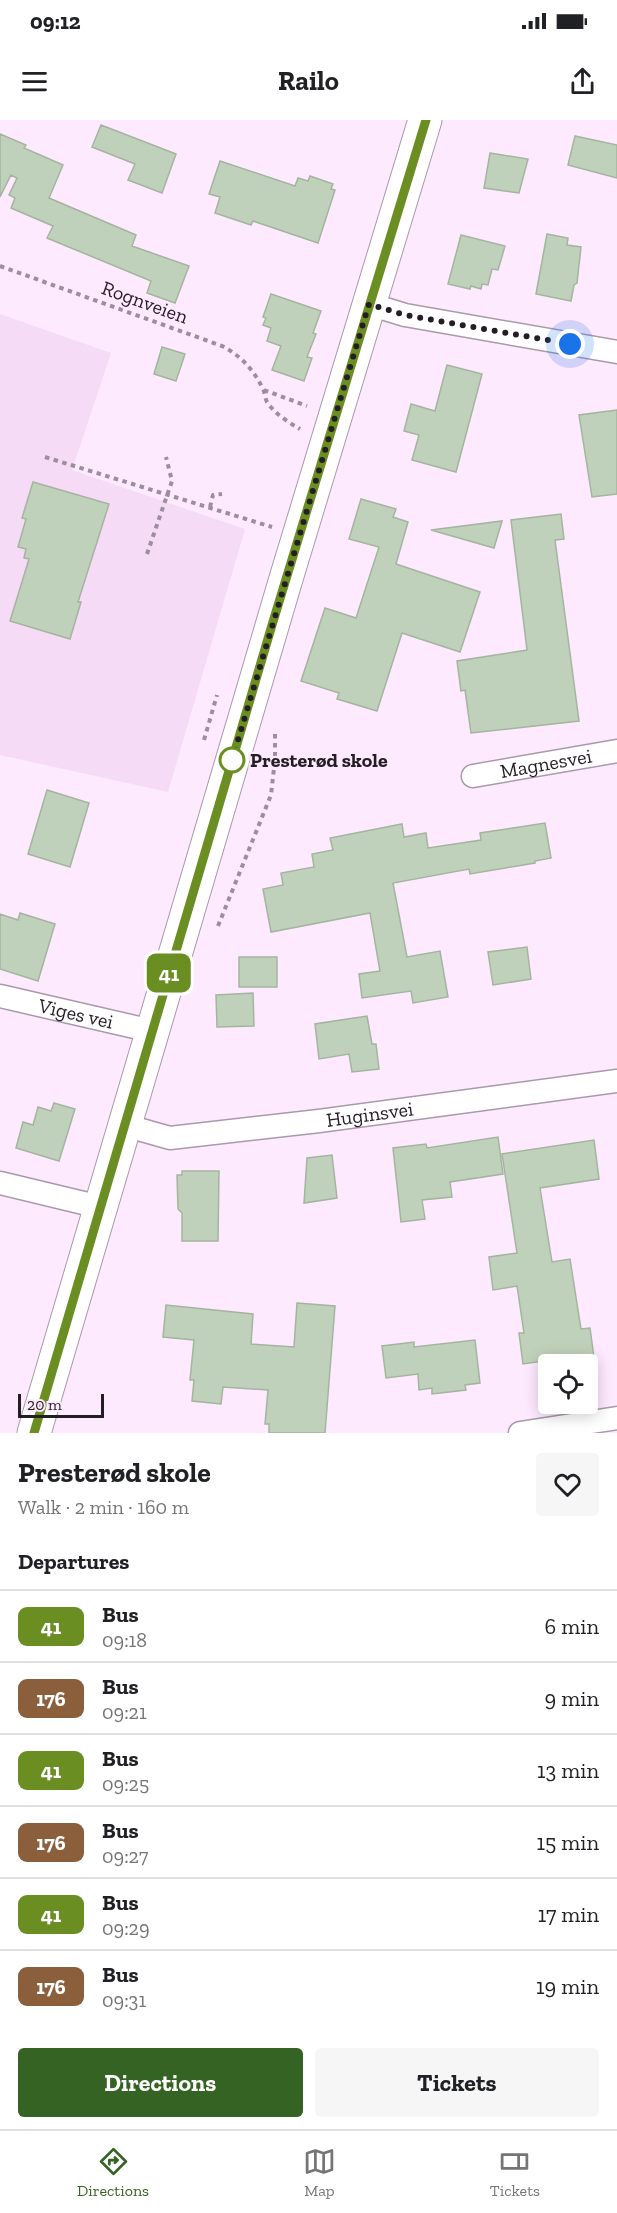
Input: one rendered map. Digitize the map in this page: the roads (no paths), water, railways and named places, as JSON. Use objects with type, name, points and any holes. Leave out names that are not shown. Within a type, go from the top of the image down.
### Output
[{"type":"main road","points":[[34,1433],[328,441],[426,120]]},
{"type":"street","points":[[369,304],[405,315],[617,352]]},
{"type":"street","name":"Magnesvei","points":[[473,776],[617,752]]},
{"type":"street","name":"Viges vei","points":[[0,996],[152,1031]]},
{"type":"street","name":"Huginsvei","points":[[124,1125],[170,1138],[319,1121],[617,1081]]},
{"type":"street","points":[[0,1183],[100,1208]]},
{"type":"street","points":[[520,1433],[617,1418]]},
{"type":"place","name":"Presterød skole","points":[[232,760]]}]
